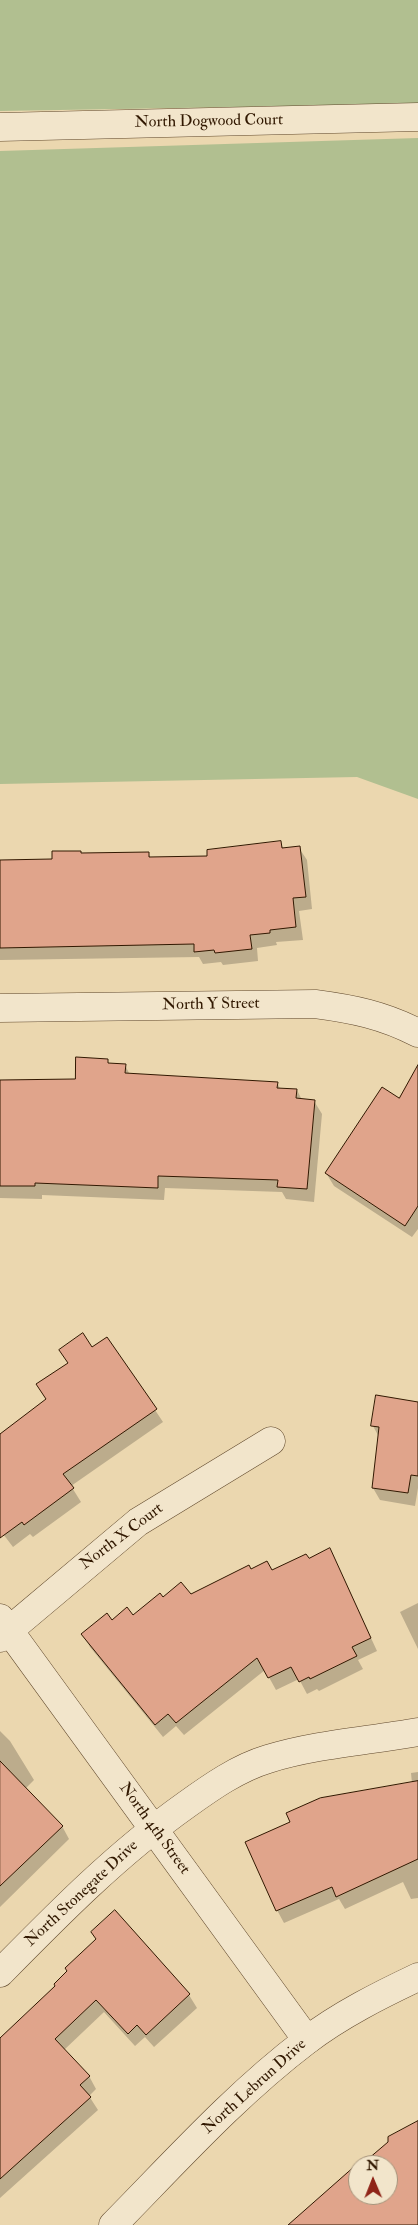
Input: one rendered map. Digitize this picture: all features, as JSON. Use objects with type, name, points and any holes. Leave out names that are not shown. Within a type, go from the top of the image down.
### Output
[{"type":"street","name":"North Dogwood Court","points":[[0,127],[418,118]]},
{"type":"street","name":"North Y Street","points":[[0,1008],[315,1004],[359,1010],[392,1020],[418,1033]]},
{"type":"street","name":"North X Court","points":[[3,1629],[138,1522],[271,1441]]},
{"type":"street","name":"North 4th Street","points":[[3,1629],[153,1828],[307,2040]]},
{"type":"street","name":"North Stonegate Drive","points":[[0,1973],[91,1882],[153,1828],[220,1781],[267,1759],[314,1748],[418,1732]]},
{"type":"street","name":"North Lebrun Drive","points":[[113,2225],[224,2112],[307,2040],[382,1994],[418,1976]]},
{"type":"green space","points":[[0,0],[418,0],[418,104],[0,111]]},
{"type":"green space","points":[[418,138],[418,799],[357,777],[0,784],[0,151]]},
{"type":"building","points":[[281,841],[282,848],[300,846],[306,897],[293,898],[296,927],[250,935],[252,949],[215,953],[214,950],[194,952],[194,944],[0,948],[0,860],[52,859],[52,851],[81,851],[81,853],[149,852],[149,857],[207,856],[207,850]]},
{"type":"building","points":[[76,1057],[108,1059],[108,1063],[126,1064],[125,1073],[278,1082],[277,1088],[297,1089],[296,1098],[315,1100],[307,1189],[277,1187],[278,1180],[158,1176],[158,1188],[35,1183],[35,1186],[0,1186],[0,1080],[75,1079]]},
{"type":"building","points":[[418,1065],[418,1206],[405,1226],[325,1173],[382,1087],[399,1098]]},
{"type":"building","points":[[83,1333],[92,1347],[107,1337],[157,1409],[63,1474],[74,1488],[24,1525],[22,1522],[0,1538],[0,1434],[46,1399],[36,1384],[68,1363],[59,1350]]},
{"type":"building","points":[[376,1395],[418,1402],[418,1476],[411,1475],[408,1493],[372,1488],[379,1427],[371,1426]]},
{"type":"building","points":[[330,1548],[371,1638],[352,1647],[357,1656],[310,1679],[309,1677],[299,1682],[291,1667],[268,1678],[257,1658],[176,1723],[168,1714],[155,1725],[81,1634],[107,1613],[112,1620],[127,1607],[133,1615],[160,1593],[163,1597],[181,1582],[191,1594],[249,1565],[251,1569],[267,1561],[272,1570],[306,1554],[309,1558]]},
{"type":"building","points":[[0,1761],[63,1826],[0,1886]]},
{"type":"building","points":[[418,1781],[418,1859],[336,1897],[332,1887],[276,1911],[245,1842],[290,1822],[286,1813],[320,1798]]},
{"type":"building","points":[[115,1910],[190,1994],[146,2035],[137,2025],[128,2034],[96,2000],[55,2039],[90,2076],[80,2085],[91,2097],[0,2179],[0,2038],[55,1986],[54,1984],[67,1971],[65,1968],[96,1939],[91,1932]]},
{"type":"building","points":[[418,2121],[418,2225],[288,2225],[348,2172],[348,2205],[398,2205],[398,2155],[373,2155],[388,2142],[388,2137]]}]
